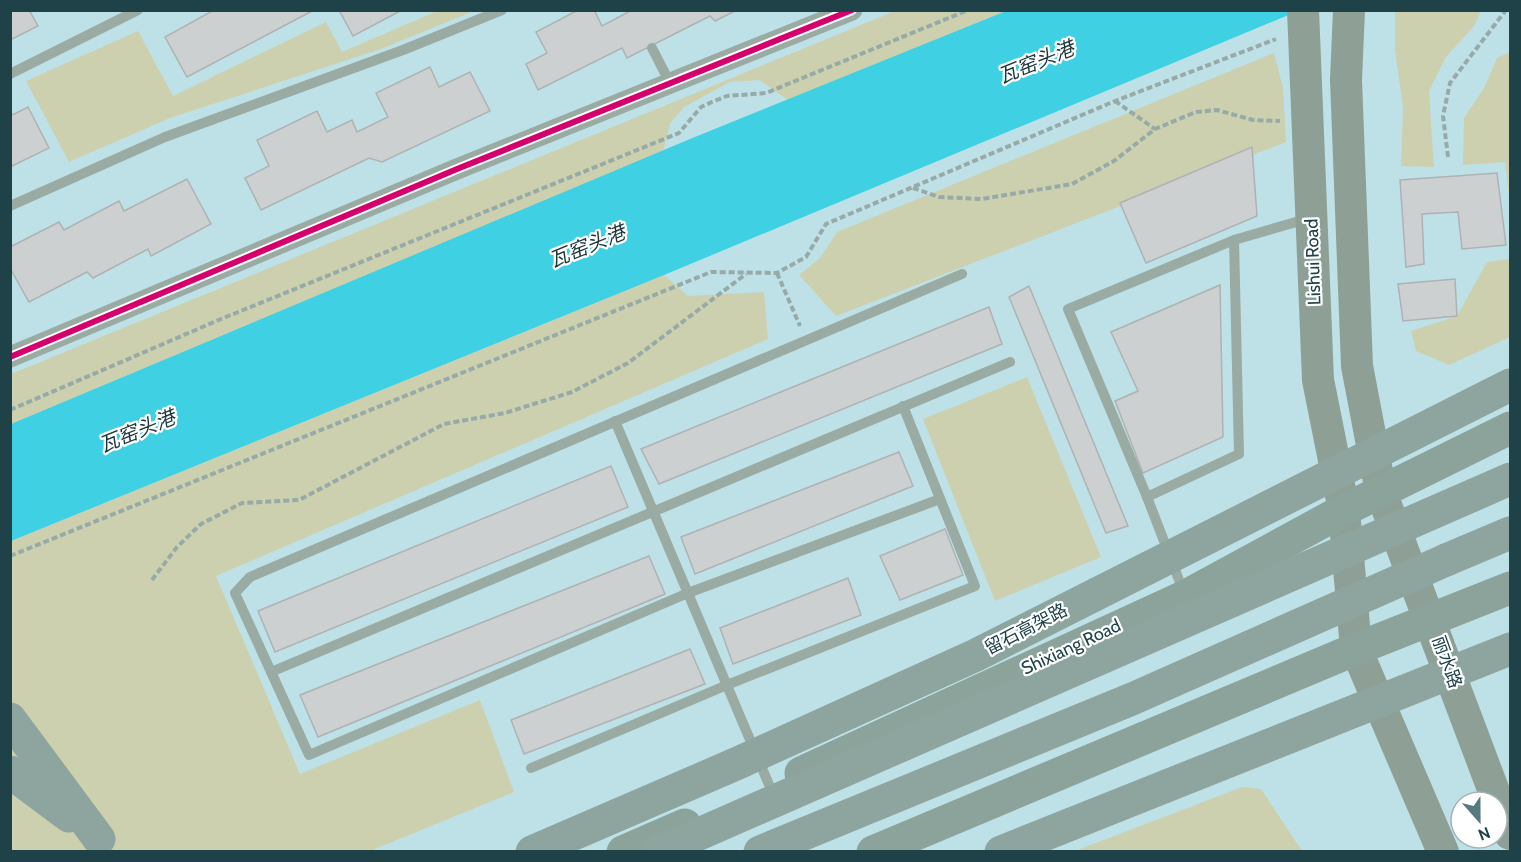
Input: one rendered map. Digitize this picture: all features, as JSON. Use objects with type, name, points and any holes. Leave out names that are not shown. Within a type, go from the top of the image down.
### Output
[{"type":"highway","name":"留石高架路","points":[[532,852],[749,758],[976,655],[1510,385]]},
{"type":"highway","points":[[658,852],[1510,479]]},
{"type":"highway","points":[[760,852],[1132,699],[1510,533]]},
{"type":"highway","points":[[1001,852],[1510,649]]},
{"type":"highway","points":[[10,718],[106,845]]},
{"type":"highway","points":[[10,772],[106,845]]},
{"type":"main road","points":[[1349,10],[1346,80],[1357,366],[1381,492]]},
{"type":"main road","name":"Lishui Road","points":[[1304,19],[1317,380],[1344,510]]},
{"type":"main road","name":"Shixiang Road","points":[[624,852],[1186,596],[1344,510],[1510,428]]},
{"type":"main road","name":"丽水路","points":[[1381,492],[1432,620],[1510,834]]},
{"type":"main road","points":[[1344,510],[1356,649],[1443,852]]},
{"type":"main road","points":[[873,852],[1356,649],[1510,588]]},
{"type":"street","points":[[10,357],[446,174],[852,10]]},
{"type":"lane","points":[[10,74],[138,10]]},
{"type":"lane","points":[[10,206],[165,137],[403,50],[502,10]]},
{"type":"lane","points":[[652,48],[671,85]]},
{"type":"lane","points":[[1186,596],[1068,309],[1234,240],[1311,218]]},
{"type":"lane","points":[[1147,497],[1239,454],[1234,240]]},
{"type":"lane","points":[[940,499],[688,593],[309,755],[236,593],[250,577],[962,274]]},
{"type":"lane","points":[[271,672],[652,510],[1010,362]]},
{"type":"lane","points":[[531,768],[727,685],[975,586],[903,406]]},
{"type":"lane","points":[[615,421],[770,787]]},
{"type":"path","points":[[10,410],[220,319],[679,133],[701,107],[727,96],[766,93],[968,10]]},
{"type":"path","points":[[1448,157],[1443,116],[1450,83],[1506,10]]},
{"type":"path","points":[[10,556],[711,272],[777,273],[806,257],[826,224],[1304,19]]},
{"type":"path","points":[[1114,101],[1155,129]]},
{"type":"path","points":[[912,188],[939,196],[982,199],[1072,184],[1114,161],[1155,129],[1196,112],[1217,110],[1252,120],[1308,121]]},
{"type":"path","points":[[777,273],[806,340]]},
{"type":"path","points":[[152,580],[177,547],[201,524],[242,503],[299,500],[444,424],[505,413],[573,392],[627,363],[746,274]]},
{"type":"green space","points":[[437,11],[474,11],[381,49],[170,118],[69,162],[26,81],[138,31],[173,96],[326,22],[342,52]]},
{"type":"green space","points":[[895,11],[1006,11],[788,100],[759,80],[730,82],[684,107],[670,124],[663,151],[11,424],[11,374]]},
{"type":"green space","points":[[1395,11],[1481,11],[1474,26],[1446,57],[1429,91],[1434,167],[1401,166],[1403,108],[1395,50]]},
{"type":"green space","points":[[1510,52],[1510,203],[1505,162],[1463,165],[1464,118],[1484,88],[1497,58]]},
{"type":"green space","points":[[1274,53],[1283,88],[1286,142],[836,316],[799,275],[820,258],[837,232]]},
{"type":"green space","points":[[1510,259],[1510,337],[1449,365],[1416,351],[1411,331],[1457,316],[1487,262]]},
{"type":"green space","points":[[664,275],[688,296],[764,292],[768,339],[216,576],[300,774],[480,700],[514,792],[370,851],[11,852],[11,541]]},
{"type":"green space","points":[[1027,377],[1101,557],[995,601],[923,419]]},
{"type":"green space","points":[[1242,787],[1261,789],[1302,851],[1075,851]]},
{"type":"water","name":"瓦窑头港","points":[[1006,11],[1298,11],[664,275],[11,541],[11,424],[690,139]]},
{"type":"building","points":[[10,10],[29,10],[38,26],[10,40]]},
{"type":"building","points":[[214,10],[314,10],[187,77],[165,37]]},
{"type":"building","points":[[339,10],[402,10],[353,36]]},
{"type":"building","points":[[578,10],[594,10],[602,26],[632,10],[737,10],[715,21],[710,16],[627,58],[622,48],[538,90],[526,64],[547,53],[536,32]]},
{"type":"building","points":[[430,67],[439,87],[470,72],[490,111],[382,162],[369,158],[261,210],[245,178],[269,166],[257,140],[317,111],[327,132],[352,120],[357,132],[388,117],[376,93]]},
{"type":"building","points":[[28,107],[49,148],[10,167],[10,116]]},
{"type":"building","points":[[1252,147],[1257,216],[1146,263],[1120,203]]},
{"type":"building","points":[[1497,173],[1506,245],[1462,249],[1458,212],[1422,214],[1424,264],[1406,267],[1400,180]]},
{"type":"building","points":[[187,179],[211,224],[151,256],[148,249],[93,278],[87,272],[29,302],[10,268],[10,247],[59,222],[64,230],[119,201],[124,211]]},
{"type":"building","points":[[1455,279],[1457,316],[1403,321],[1398,284]]},
{"type":"building","points":[[1220,285],[1223,437],[1143,473],[1115,401],[1138,391],[1111,332]]},
{"type":"building","points":[[1029,286],[1128,526],[1106,533],[1009,297]]},
{"type":"building","points":[[989,307],[1002,344],[659,484],[641,449]]},
{"type":"building","points":[[899,452],[913,486],[695,574],[681,537]]},
{"type":"building","points":[[611,466],[628,507],[275,652],[258,611]]},
{"type":"building","points":[[945,529],[963,575],[900,600],[880,556]]},
{"type":"building","points":[[649,556],[665,594],[318,737],[300,695]]},
{"type":"building","points":[[848,578],[861,615],[733,664],[720,628]]},
{"type":"building","points":[[690,649],[705,684],[524,754],[511,720]]},
{"type":"cycle path","points":[[10,357],[457,169],[852,10]]}]
